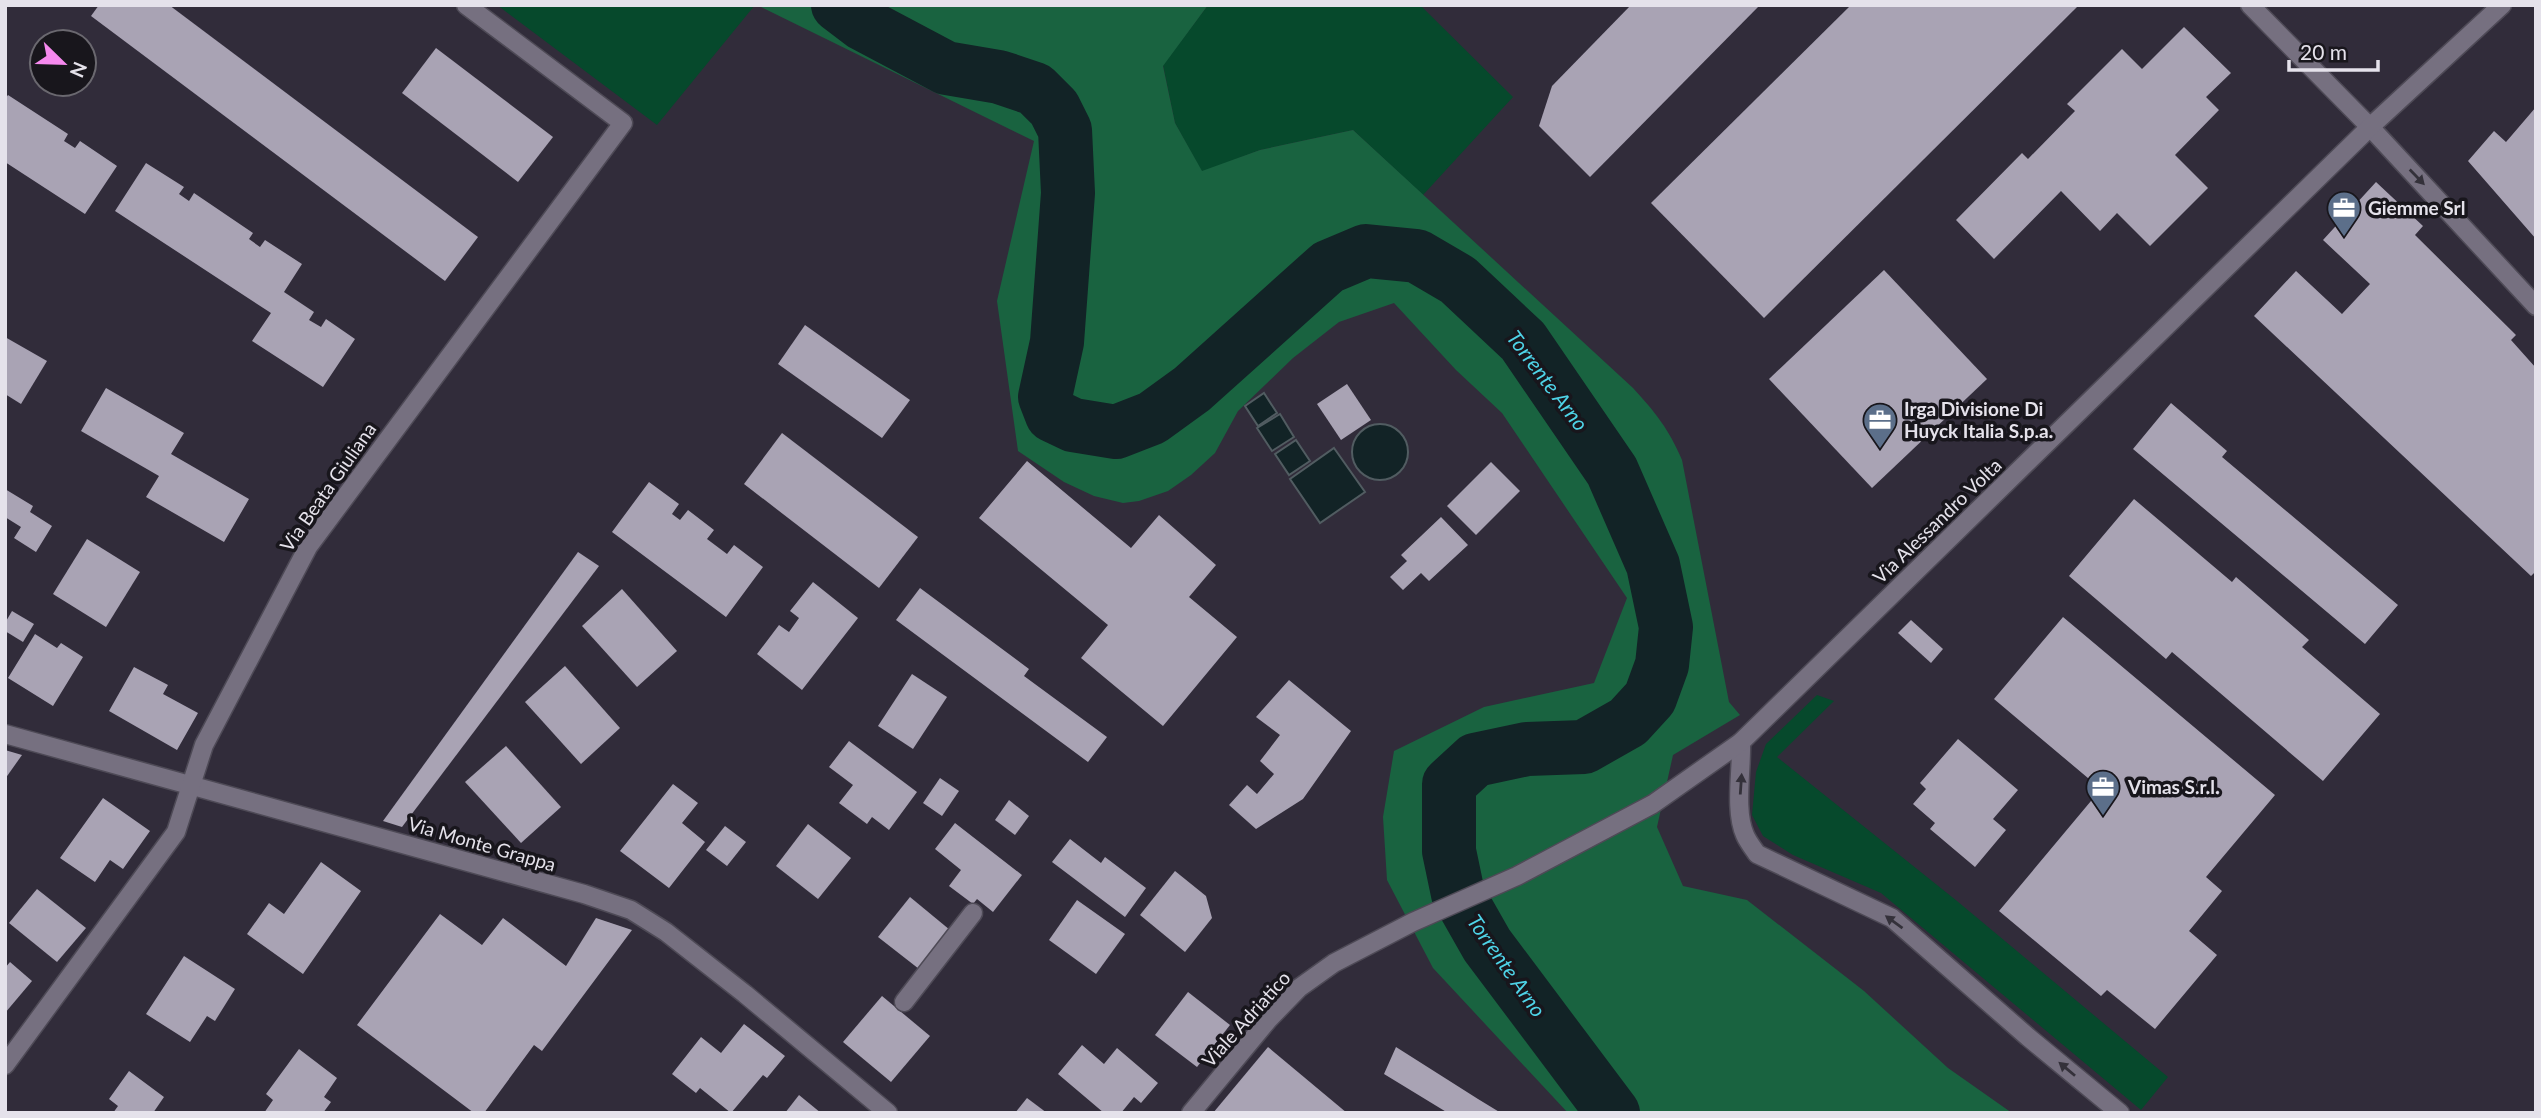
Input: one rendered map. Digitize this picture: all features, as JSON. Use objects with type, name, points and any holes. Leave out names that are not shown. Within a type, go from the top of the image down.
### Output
[{"type":"street","name":"Via Beata Giuliana","points":[[5,1065],[176,832],[204,745],[308,547],[624,123],[466,5]]},
{"type":"street","points":[[2250,5],[2370,127],[2536,306]]},
{"type":"street","name":"Via Alessandro Volta","points":[[1517,876],[1653,804],[1741,742],[2370,127],[2502,5]]},
{"type":"street","name":"Via Monte Grappa","points":[[5,734],[584,894],[631,910],[666,932],[745,994],[888,1113]]},
{"type":"street","points":[[1741,742],[1739,811],[1745,835],[1757,854],[1892,918],[2120,1113]]},
{"type":"street","name":"Viale Adriatico","points":[[1191,1113],[1268,1020],[1299,988],[1334,963],[1413,922],[1517,876]]},
{"type":"street","points":[[904,1002],[973,913]]},
{"type":"green space","points":[[497,5],[755,5],[657,125]]},
{"type":"green space","points":[[757,5],[1208,5],[1163,66],[1175,123],[1202,171],[1260,150],[1353,130],[1633,388],[1661,421],[1682,460],[1729,702],[1740,715],[1673,755],[1657,827],[1683,886],[1747,900],[1864,991],[1948,1068],[2012,1113],[1568,1113],[1433,968],[1387,880],[1383,817],[1394,751],[1484,707],[1594,683],[1627,598],[1502,413],[1456,370],[1394,303],[1339,322],[1293,358],[1238,411],[1215,453],[1168,491],[1139,501],[1123,503],[1094,496],[1064,482],[1018,451],[997,301],[1034,141]]},
{"type":"green space","points":[[1208,5],[1420,5],[1513,97],[1423,195],[1353,130],[1260,150],[1202,172],[1175,123],[1163,65]]},
{"type":"green space","points":[[1817,695],[1834,701],[1777,757],[1957,901],[2168,1077],[2141,1110],[1881,893],[1793,855],[1763,836],[1752,815],[1756,772],[1766,744]]},
{"type":"shaded area","points":[[1264,393],[1277,413],[1258,426],[1245,406]]},
{"type":"shaded area","points":[[1280,414],[1294,437],[1272,451],[1257,428]]},
{"type":"shaded area","points":[[1380,424],[1391,426],[1400,432],[1406,441],[1406,463],[1400,472],[1391,478],[1380,480],[1369,478],[1360,472],[1354,463],[1352,452],[1354,441],[1360,432],[1369,426]]},
{"type":"shaded area","points":[[1296,440],[1310,461],[1289,475],[1275,454]]},
{"type":"shaded area","points":[[1334,448],[1365,492],[1320,523],[1290,479]]},
{"type":"building","points":[[99,5],[169,5],[478,237],[445,281],[91,16]]},
{"type":"building","points":[[1631,5],[1760,5],[1590,177],[1539,126],[1552,86]]},
{"type":"building","points":[[1851,5],[2079,5],[1764,318],[1651,203]]},
{"type":"building","points":[[2184,27],[2231,73],[2206,97],[2219,110],[2175,155],[2208,188],[2150,246],[2117,213],[2100,231],[2061,191],[1994,259],[1956,220],[2022,153],[2028,159],[2075,111],[2067,104],[2122,49],[2142,69]]},
{"type":"building","points":[[436,48],[553,137],[518,182],[402,93]]},
{"type":"building","points":[[8,95],[68,134],[64,141],[75,148],[80,141],[117,166],[85,214],[5,162],[5,99]]},
{"type":"building","points":[[2536,107],[2536,239],[2468,161],[2494,131],[2506,142]]},
{"type":"building","points":[[146,163],[184,187],[179,194],[189,201],[194,193],[253,233],[249,239],[260,247],[265,240],[302,264],[284,292],[314,312],[309,320],[321,327],[326,319],[355,339],[323,387],[252,341],[271,313],[115,211]]},
{"type":"building","points":[[2376,182],[2423,226],[2415,235],[2516,335],[2511,340],[2536,368],[2536,571],[2531,576],[2254,316],[2296,271],[2342,314],[2370,284],[2323,240]]},
{"type":"building","points":[[1884,270],[1987,379],[1872,488],[1769,379]]},
{"type":"building","points":[[805,325],[910,400],[882,438],[778,364]]},
{"type":"building","points":[[5,337],[47,361],[21,404],[5,394]]},
{"type":"building","points":[[1347,384],[1371,420],[1341,440],[1317,404]]},
{"type":"building","points":[[106,388],[184,433],[171,454],[249,499],[224,542],[146,497],[159,476],[81,431]]},
{"type":"building","points":[[2171,403],[2227,451],[2222,457],[2398,605],[2365,644],[2133,449]]},
{"type":"building","points":[[782,433],[918,537],[879,588],[744,484]]},
{"type":"building","points":[[1027,461],[1131,548],[1159,515],[1216,565],[1189,597],[1237,637],[1163,726],[1081,658],[1108,625],[979,518]]},
{"type":"building","points":[[1491,462],[1520,491],[1476,535],[1447,506]]},
{"type":"building","points":[[649,482],[679,504],[672,514],[680,520],[688,510],[714,530],[707,539],[727,554],[734,545],[763,567],[726,617],[612,532]]},
{"type":"building","points":[[5,489],[33,506],[30,512],[52,526],[36,552],[14,538],[21,527],[5,517]]},
{"type":"building","points":[[2134,499],[2232,582],[2236,577],[2309,640],[2302,647],[2380,714],[2323,781],[2172,652],[2166,659],[2069,576]]},
{"type":"building","points":[[1441,517],[1468,545],[1429,581],[1421,573],[1403,590],[1390,577],[1407,561],[1401,555]]},
{"type":"building","points":[[87,539],[140,572],[106,627],[53,594]]},
{"type":"building","points":[[578,552],[599,566],[402,827],[383,821]]},
{"type":"building","points":[[813,582],[858,618],[802,690],[757,654],[779,625],[789,632],[799,618],[790,611]]},
{"type":"building","points":[[920,588],[1029,669],[1024,676],[1107,737],[1088,762],[896,620]]},
{"type":"building","points":[[622,589],[677,651],[637,687],[582,626]]},
{"type":"building","points":[[12,611],[34,624],[23,642],[5,631],[5,623]]},
{"type":"building","points":[[2063,617],[2275,795],[2206,877],[2222,891],[2189,931],[2217,955],[2155,1029],[2107,990],[2101,996],[1999,911],[2101,789],[1994,699]]},
{"type":"building","points":[[1911,620],[1943,649],[1931,663],[1898,633]]},
{"type":"building","points":[[35,634],[57,648],[61,643],[83,657],[53,706],[8,678]]},
{"type":"building","points":[[565,666],[620,728],[581,764],[525,702]]},
{"type":"building","points":[[134,667],[168,685],[163,694],[198,713],[177,750],[109,711]]},
{"type":"building","points":[[912,674],[947,697],[913,749],[878,726]]},
{"type":"building","points":[[1289,680],[1351,731],[1303,799],[1256,829],[1229,805],[1247,785],[1257,794],[1274,774],[1260,761],[1280,735],[1256,717]]},
{"type":"building","points":[[1958,739],[2018,790],[1993,819],[2006,830],[1975,867],[1930,829],[1935,823],[1913,804],[1926,789],[1920,783]]},
{"type":"building","points":[[849,741],[917,792],[889,830],[872,817],[867,824],[839,803],[853,785],[829,767]]},
{"type":"building","points":[[506,746],[561,807],[521,843],[465,782]]},
{"type":"building","points":[[5,750],[22,755],[5,779]]},
{"type":"building","points":[[940,778],[959,791],[942,816],[923,803]]},
{"type":"building","points":[[673,784],[698,803],[682,823],[705,842],[669,888],[620,851]]},
{"type":"building","points":[[103,798],[150,831],[123,869],[110,860],[95,882],[60,858]]},
{"type":"building","points":[[1009,800],[1029,816],[1015,835],[995,820]]},
{"type":"building","points":[[955,823],[1022,875],[993,912],[977,899],[973,904],[949,886],[961,870],[935,849]]},
{"type":"building","points":[[808,824],[851,858],[818,899],[776,866]]},
{"type":"building","points":[[725,826],[746,842],[727,866],[706,850]]},
{"type":"building","points":[[1070,839],[1101,863],[1105,857],[1146,888],[1125,917],[1052,862]]},
{"type":"building","points":[[321,862],[361,891],[303,974],[247,934],[269,903],[284,914]]},
{"type":"building","points":[[1175,871],[1206,896],[1212,918],[1185,952],[1140,915]]},
{"type":"building","points":[[37,889],[86,928],[57,962],[9,923]]},
{"type":"building","points":[[910,897],[950,930],[919,969],[878,937]]},
{"type":"building","points":[[1077,900],[1125,934],[1096,974],[1049,940]]},
{"type":"building","points":[[440,914],[482,945],[503,918],[566,966],[596,918],[632,930],[542,1051],[534,1045],[484,1113],[474,1113],[357,1025]]},
{"type":"building","points":[[184,956],[235,989],[215,1021],[207,1016],[190,1042],[146,1014]]},
{"type":"building","points":[[10,962],[32,981],[5,1013],[5,968]]},
{"type":"building","points":[[1188,992],[1230,1025],[1197,1067],[1155,1035]]},
{"type":"building","points":[[882,996],[930,1036],[891,1082],[843,1042]]},
{"type":"building","points":[[744,1024],[785,1056],[767,1078],[763,1075],[731,1113],[700,1088],[696,1093],[672,1074],[701,1037],[721,1053]]},
{"type":"building","points":[[1082,1045],[1104,1064],[1117,1048],[1158,1083],[1141,1103],[1134,1097],[1121,1113],[1104,1113],[1058,1074]]},
{"type":"building","points":[[1268,1047],[1347,1113],[1213,1113]]},
{"type":"building","points":[[1396,1047],[1501,1113],[1448,1113],[1384,1074]]},
{"type":"building","points":[[299,1049],[337,1078],[324,1097],[331,1102],[323,1113],[264,1113],[273,1100],[266,1094]]},
{"type":"building","points":[[129,1071],[164,1097],[153,1113],[113,1113],[118,1106],[109,1099]]},
{"type":"building","points":[[799,1095],[821,1113],[785,1113]]},
{"type":"building","points":[[1027,1098],[1047,1113],[1015,1113]]},
{"type":"waterway","name":"Torrente Arno","points":[[838,5],[863,24],[946,68],[999,77],[1035,89],[1054,108],[1065,130],[1068,193],[1057,342],[1045,397],[1052,415],[1073,425],[1116,432],[1152,418],[1192,389],[1328,267],[1366,251],[1417,256],[1458,280],[1523,341],[1612,471],[1653,565],[1666,627],[1662,665],[1650,698],[1628,722],[1584,747],[1527,749],[1475,760],[1449,784],[1449,851],[1458,894],[1487,945],[1613,1113]]},
{"type":"place","name":"Giemme Srl","points":[[2344,238]]},
{"type":"place","name":"Irga Divisione Di Huyck Italia S.p.a.","points":[[1880,450]]},
{"type":"place","name":"Vimas S.r.l.","points":[[2103,817]]}]
